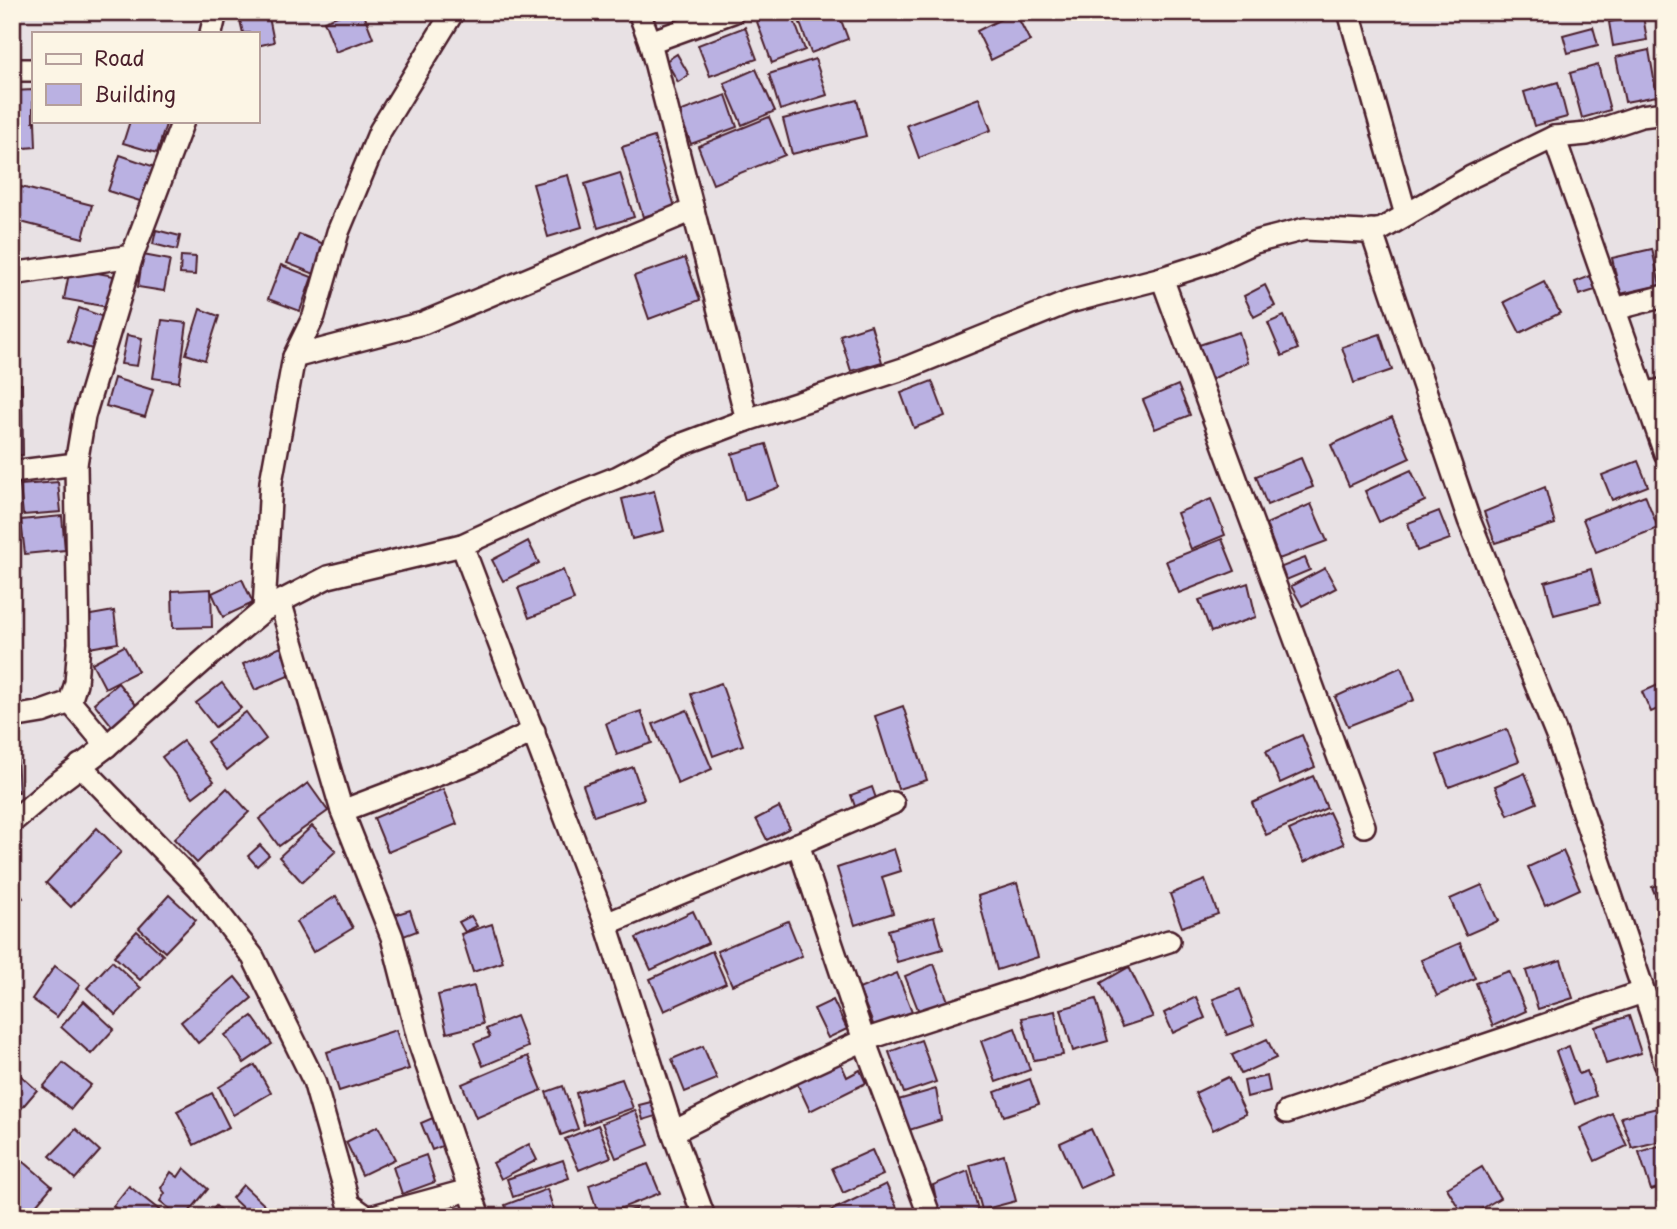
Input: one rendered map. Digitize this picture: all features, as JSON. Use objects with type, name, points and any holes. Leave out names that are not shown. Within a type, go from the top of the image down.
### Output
[{"type":"street","points":[[211,32],[216,12]]},
{"type":"street","points":[[453,12],[380,131],[338,232],[314,316],[294,357],[271,482],[272,606],[342,811],[392,937],[419,1042],[479,1217]]},
{"type":"street","points":[[639,12],[650,42],[747,420]]},
{"type":"street","points":[[650,42],[733,12]]},
{"type":"street","points":[[1349,12],[1406,215]]},
{"type":"street","points":[[12,70],[32,70]]},
{"type":"street","points":[[12,822],[107,746],[210,655],[272,606],[328,577],[462,545],[618,477],[675,447],[747,420],[906,368],[1069,302],[1162,278],[1212,262],[1255,242],[1305,229],[1364,232],[1382,229],[1471,177],[1554,137],[1587,134],[1641,116],[1665,113]]},
{"type":"street","points":[[70,702],[76,683],[79,643],[76,464],[84,416],[132,256],[183,122]]},
{"type":"street","points":[[1554,137],[1615,309],[1655,391],[1665,453]]},
{"type":"street","points":[[294,357],[423,323],[693,209]]},
{"type":"street","points":[[1371,230],[1469,520],[1557,737],[1651,1013],[1665,1062]]},
{"type":"street","points":[[12,274],[132,256]]},
{"type":"street","points":[[1162,278],[1364,825]]},
{"type":"street","points":[[1615,309],[1665,296]]},
{"type":"street","points":[[12,472],[76,464]]},
{"type":"street","points":[[462,545],[606,924],[673,1132],[704,1217]]},
{"type":"street","points":[[12,717],[42,712],[70,702]]},
{"type":"street","points":[[70,702],[107,746]]},
{"type":"street","points":[[342,811],[471,762],[534,731]]},
{"type":"street","points":[[80,765],[199,888],[253,957],[314,1081],[349,1204],[368,1217],[470,1190]]},
{"type":"street","points":[[606,924],[892,803]]},
{"type":"street","points":[[798,845],[864,1040],[930,1217]]},
{"type":"street","points":[[673,1132],[864,1040],[1169,942]]},
{"type":"street","points":[[1287,1112],[1643,992]]},
{"type":"building","points":[[238,12],[268,12],[274,42],[259,46],[259,32],[243,32]]},
{"type":"building","points":[[348,12],[363,12],[373,38],[336,52],[324,21]]},
{"type":"building","points":[[774,12],[791,12],[805,50],[772,63],[756,19]]},
{"type":"building","points":[[796,12],[838,12],[848,39],[811,53]]},
{"type":"building","points":[[1015,12],[1030,41],[991,60],[977,31]]},
{"type":"building","points":[[1643,16],[1647,40],[1613,46],[1609,22]]},
{"type":"building","points":[[745,27],[757,59],[710,76],[698,45]]},
{"type":"building","points":[[1593,27],[1598,45],[1568,53],[1563,35]]},
{"type":"building","points":[[1649,50],[1657,96],[1625,102],[1616,57]]},
{"type":"building","points":[[677,54],[689,75],[678,82],[666,61]]},
{"type":"building","points":[[815,59],[827,95],[780,110],[769,74]]},
{"type":"building","points":[[1598,65],[1610,110],[1582,118],[1570,73]]},
{"type":"building","points":[[756,69],[775,111],[742,125],[724,83]]},
{"type":"building","points":[[1558,82],[1567,117],[1534,126],[1524,92]]},
{"type":"building","points":[[32,90],[32,122],[35,122],[36,147],[12,149],[12,91]]},
{"type":"building","points":[[726,95],[737,127],[691,144],[679,112]]},
{"type":"building","points":[[979,98],[991,130],[919,158],[907,125]]},
{"type":"building","points":[[857,100],[866,136],[792,154],[783,119]]},
{"type":"building","points":[[769,117],[785,155],[713,184],[698,146]]},
{"type":"building","points":[[130,122],[167,122],[157,153],[123,143]]},
{"type":"building","points":[[654,137],[675,207],[643,217],[622,147]]},
{"type":"building","points":[[120,155],[155,167],[143,202],[108,191]]},
{"type":"building","points":[[620,173],[634,217],[598,228],[585,184]]},
{"type":"building","points":[[568,175],[582,227],[548,237],[533,184]]},
{"type":"building","points":[[21,187],[92,205],[83,238],[13,220]]},
{"type":"building","points":[[156,230],[180,236],[177,250],[153,244]]},
{"type":"building","points":[[299,234],[329,246],[317,275],[287,263]]},
{"type":"building","points":[[1652,249],[1660,285],[1620,294],[1612,258]]},
{"type":"building","points":[[143,255],[170,260],[164,291],[138,287]]},
{"type":"building","points":[[181,256],[196,257],[195,275],[180,274]]},
{"type":"building","points":[[685,258],[700,300],[649,319],[634,276]]},
{"type":"building","points":[[281,265],[312,277],[300,311],[268,299]]},
{"type":"building","points":[[70,268],[114,276],[108,307],[64,299]]},
{"type":"building","points":[[1593,275],[1598,289],[1579,295],[1575,282]]},
{"type":"building","points":[[1544,282],[1560,313],[1520,333],[1504,302]]},
{"type":"building","points":[[1265,285],[1275,306],[1254,317],[1244,296]]},
{"type":"building","points":[[79,308],[104,317],[92,349],[68,341]]},
{"type":"building","points":[[200,309],[219,316],[205,360],[186,354]]},
{"type":"building","points":[[1284,316],[1298,349],[1282,356],[1268,323]]},
{"type":"building","points":[[162,320],[187,323],[179,382],[153,378]]},
{"type":"building","points":[[871,325],[882,362],[851,371],[840,335]]},
{"type":"building","points":[[1239,332],[1248,362],[1208,381],[1196,346]]},
{"type":"building","points":[[1380,334],[1392,370],[1354,383],[1342,347]]},
{"type":"building","points":[[127,335],[142,338],[137,366],[121,364]]},
{"type":"building","points":[[114,378],[153,390],[145,417],[106,406]]},
{"type":"building","points":[[932,381],[945,416],[914,428],[901,393]]},
{"type":"building","points":[[12,384],[22,384],[23,455],[12,455]]},
{"type":"building","points":[[1178,385],[1190,415],[1155,429],[1143,400]]},
{"type":"building","points":[[1392,417],[1410,458],[1349,486],[1331,445]]},
{"type":"building","points":[[766,444],[779,487],[745,500],[732,454]]},
{"type":"building","points":[[1301,458],[1313,487],[1267,505],[1256,476]]},
{"type":"building","points":[[1638,461],[1648,486],[1612,500],[1602,475]]},
{"type":"building","points":[[1411,470],[1425,501],[1379,522],[1365,491]]},
{"type":"building","points":[[58,482],[61,512],[23,515],[20,485]]},
{"type":"building","points":[[1545,487],[1555,524],[1495,543],[1484,512]]},
{"type":"building","points":[[654,491],[664,531],[632,539],[622,499]]},
{"type":"building","points":[[1645,495],[1658,528],[1596,552],[1583,519]]},
{"type":"building","points":[[1211,499],[1225,535],[1191,549],[1177,513]]},
{"type":"building","points":[[1311,504],[1327,541],[1279,559],[1266,524]]},
{"type":"building","points":[[1439,511],[1450,539],[1417,551],[1408,523]]},
{"type":"building","points":[[62,516],[65,550],[25,554],[21,520]]},
{"type":"building","points":[[1222,539],[1235,571],[1179,593],[1166,561]]},
{"type":"building","points":[[528,541],[539,563],[503,581],[492,560]]},
{"type":"building","points":[[1305,558],[1310,570],[1279,583],[1274,570]]},
{"type":"building","points":[[1325,568],[1336,588],[1302,606],[1291,586]]},
{"type":"building","points":[[1591,569],[1600,603],[1554,615],[1545,582]]},
{"type":"building","points":[[563,570],[574,600],[529,618],[518,588]]},
{"type":"building","points":[[242,579],[253,603],[223,617],[212,593]]},
{"type":"building","points":[[1248,583],[1256,617],[1211,632],[1199,600]]},
{"type":"building","points":[[211,589],[212,627],[173,628],[172,591]]},
{"type":"building","points":[[114,611],[118,643],[89,648],[85,616]]},
{"type":"building","points":[[124,646],[138,671],[105,688],[92,663]]},
{"type":"building","points":[[281,647],[293,674],[255,690],[243,664]]},
{"type":"building","points":[[1401,667],[1414,700],[1348,726],[1335,697]]},
{"type":"building","points":[[1665,682],[1665,706],[1651,712],[1642,692]]},
{"type":"building","points":[[118,683],[137,706],[113,727],[94,703]]},
{"type":"building","points":[[222,683],[241,708],[215,727],[196,703]]},
{"type":"building","points":[[721,683],[743,745],[713,756],[691,694]]},
{"type":"building","points":[[903,706],[927,780],[898,789],[875,716]]},
{"type":"building","points":[[687,710],[712,769],[678,784],[653,724]]},
{"type":"building","points":[[641,711],[652,743],[617,755],[606,723]]},
{"type":"building","points":[[246,712],[266,739],[227,770],[207,742]]},
{"type":"building","points":[[1507,729],[1519,761],[1449,787],[1437,755]]},
{"type":"building","points":[[1302,735],[1315,767],[1280,783],[1266,751]]},
{"type":"building","points":[[183,741],[214,781],[193,797],[162,757]]},
{"type":"building","points":[[12,755],[17,755],[19,792],[12,792]]},
{"type":"building","points":[[633,767],[644,799],[594,816],[583,785]]},
{"type":"building","points":[[1525,773],[1537,803],[1508,815],[1495,786]]},
{"type":"building","points":[[1313,776],[1327,808],[1266,835],[1252,803]]},
{"type":"building","points":[[308,783],[328,811],[279,846],[259,819]]},
{"type":"building","points":[[872,787],[879,807],[858,815],[851,795]]},
{"type":"building","points":[[227,788],[249,812],[197,863],[174,839]]},
{"type":"building","points":[[443,789],[457,824],[388,852],[374,818]]},
{"type":"building","points":[[779,807],[790,828],[767,840],[756,819]]},
{"type":"building","points":[[1329,812],[1344,844],[1304,862],[1289,830]]},
{"type":"building","points":[[312,826],[336,851],[302,882],[279,857]]},
{"type":"building","points":[[97,828],[121,852],[71,907],[46,883]]},
{"type":"building","points":[[260,845],[269,855],[257,866],[248,856]]},
{"type":"building","points":[[894,849],[901,871],[882,877],[893,913],[855,925],[837,868]]},
{"type":"building","points":[[1563,851],[1580,889],[1545,905],[1528,867]]},
{"type":"building","points":[[1205,880],[1218,914],[1182,927],[1170,894]]},
{"type":"building","points":[[12,882],[23,898],[12,905]]},
{"type":"building","points":[[1665,882],[1665,919],[1652,887]]},
{"type":"building","points":[[1017,883],[1038,957],[997,970],[978,896]]},
{"type":"building","points":[[1482,885],[1498,921],[1466,935],[1450,899]]},
{"type":"building","points":[[169,895],[196,920],[165,952],[139,928]]},
{"type":"building","points":[[336,896],[353,928],[313,952],[296,922]]},
{"type":"building","points":[[410,910],[417,931],[401,937],[394,915]]},
{"type":"building","points":[[693,911],[708,943],[651,970],[636,938]]},
{"type":"building","points":[[471,916],[477,926],[465,932],[459,922]]},
{"type":"building","points":[[934,917],[943,949],[897,962],[888,930]]},
{"type":"building","points":[[788,921],[802,956],[732,985],[717,951]]},
{"type":"building","points":[[492,924],[503,962],[473,972],[461,934]]},
{"type":"building","points":[[137,931],[163,955],[140,980],[114,956]]},
{"type":"building","points":[[1460,943],[1475,978],[1437,996],[1421,960]]},
{"type":"building","points":[[712,951],[726,983],[664,1011],[650,979]]},
{"type":"building","points":[[1561,960],[1573,998],[1538,1009],[1526,971]]},
{"type":"building","points":[[112,961],[141,988],[116,1015],[87,988]]},
{"type":"building","points":[[934,964],[948,1001],[919,1012],[905,976]]},
{"type":"building","points":[[55,966],[80,985],[57,1017],[32,999]]},
{"type":"building","points":[[1129,967],[1153,1017],[1122,1027],[1101,983]]},
{"type":"building","points":[[1509,971],[1526,1011],[1493,1026],[1476,983]]},
{"type":"building","points":[[897,973],[913,1014],[875,1029],[859,989]]},
{"type":"building","points":[[235,977],[252,998],[198,1043],[181,1022]]},
{"type":"building","points":[[474,986],[483,1024],[447,1033],[438,995]]},
{"type":"building","points":[[1240,989],[1254,1025],[1227,1035],[1213,999]]},
{"type":"building","points":[[1665,996],[1665,1017],[1659,998]]},
{"type":"building","points":[[1196,997],[1205,1018],[1173,1033],[1164,1013]]},
{"type":"building","points":[[1096,999],[1108,1041],[1073,1051],[1061,1009]]},
{"type":"building","points":[[833,1000],[847,1029],[828,1038],[814,1009]]},
{"type":"building","points":[[84,1001],[114,1029],[91,1054],[61,1027]]},
{"type":"building","points":[[1055,1011],[1063,1055],[1034,1060],[1022,1018]]},
{"type":"building","points":[[252,1016],[272,1044],[244,1063],[225,1035]]},
{"type":"building","points":[[516,1016],[528,1047],[483,1066],[474,1043],[490,1037],[486,1029]]},
{"type":"building","points":[[1629,1016],[1641,1053],[1606,1064],[1595,1027]]},
{"type":"building","points":[[1015,1028],[1030,1070],[996,1082],[981,1041]]},
{"type":"building","points":[[396,1030],[409,1069],[339,1091],[327,1052]]},
{"type":"building","points":[[1267,1039],[1276,1058],[1241,1074],[1232,1055]]},
{"type":"building","points":[[921,1040],[936,1082],[904,1093],[889,1052]]},
{"type":"building","points":[[703,1046],[717,1079],[685,1092],[672,1059]]},
{"type":"building","points":[[1569,1046],[1579,1074],[1587,1071],[1596,1096],[1575,1104],[1556,1051]]},
{"type":"building","points":[[528,1056],[542,1090],[476,1118],[462,1084]]},
{"type":"building","points":[[838,1057],[847,1077],[860,1070],[866,1083],[810,1111],[795,1079]]},
{"type":"building","points":[[63,1063],[91,1085],[71,1109],[43,1087]]},
{"type":"building","points":[[255,1065],[271,1093],[233,1115],[219,1087]]},
{"type":"building","points":[[12,1068],[37,1090],[14,1117],[12,1116]]},
{"type":"building","points":[[1267,1076],[1270,1091],[1247,1097],[1244,1081]]},
{"type":"building","points":[[1228,1077],[1246,1114],[1213,1130],[1195,1093]]},
{"type":"building","points":[[622,1079],[633,1108],[584,1125],[576,1093]]},
{"type":"building","points":[[1030,1079],[1039,1104],[1004,1116],[995,1092]]},
{"type":"building","points":[[563,1086],[578,1129],[561,1135],[546,1092]]},
{"type":"building","points":[[936,1089],[941,1120],[903,1132],[898,1100]]},
{"type":"building","points":[[212,1093],[229,1127],[194,1145],[177,1111]]},
{"type":"building","points":[[655,1101],[659,1115],[643,1120],[639,1105]]},
{"type":"building","points":[[1665,1106],[1665,1140],[1632,1148],[1621,1117]]},
{"type":"building","points":[[635,1110],[649,1145],[616,1158],[602,1123]]},
{"type":"building","points":[[1612,1113],[1627,1146],[1595,1161],[1580,1128]]},
{"type":"building","points":[[435,1117],[447,1144],[432,1150],[421,1123]]},
{"type":"building","points":[[598,1125],[611,1157],[579,1170],[565,1139]]},
{"type":"building","points":[[378,1126],[395,1159],[362,1175],[346,1142]]},
{"type":"building","points":[[76,1129],[100,1151],[75,1179],[50,1156]]},
{"type":"building","points":[[1091,1129],[1112,1174],[1080,1188],[1060,1143]]},
{"type":"building","points":[[529,1144],[537,1160],[501,1179],[493,1163]]},
{"type":"building","points":[[1665,1144],[1665,1186],[1651,1190],[1639,1152]]},
{"type":"building","points":[[872,1150],[883,1175],[843,1193],[832,1168]]},
{"type":"building","points":[[426,1155],[435,1182],[402,1194],[393,1167]]},
{"type":"building","points":[[1004,1155],[1016,1201],[982,1210],[970,1165]]},
{"type":"building","points":[[563,1160],[569,1178],[513,1197],[507,1179]]},
{"type":"building","points":[[23,1161],[52,1186],[26,1217],[12,1206],[12,1174]]},
{"type":"building","points":[[648,1164],[660,1193],[599,1217],[589,1185]]},
{"type":"building","points":[[1482,1167],[1500,1198],[1464,1217],[1447,1188]]},
{"type":"building","points":[[184,1168],[208,1189],[185,1217],[180,1217],[160,1201],[165,1193],[161,1188],[171,1172],[178,1177]]},
{"type":"building","points":[[968,1171],[978,1210],[957,1217],[940,1217],[933,1185]]},
{"type":"building","points":[[886,1184],[899,1212],[890,1217],[818,1217]]},
{"type":"building","points":[[243,1185],[271,1211],[266,1217],[252,1217],[232,1198]]},
{"type":"building","points":[[129,1186],[163,1213],[160,1217],[126,1217],[113,1206]]},
{"type":"building","points":[[547,1189],[556,1217],[510,1217],[505,1205]]},
{"type":"building","points":[[216,1206],[228,1217],[206,1217]]},
{"type":"building","points":[[636,1209],[639,1217],[609,1217]]},
{"type":"building","points":[[802,1211],[805,1217],[787,1217]]}]
